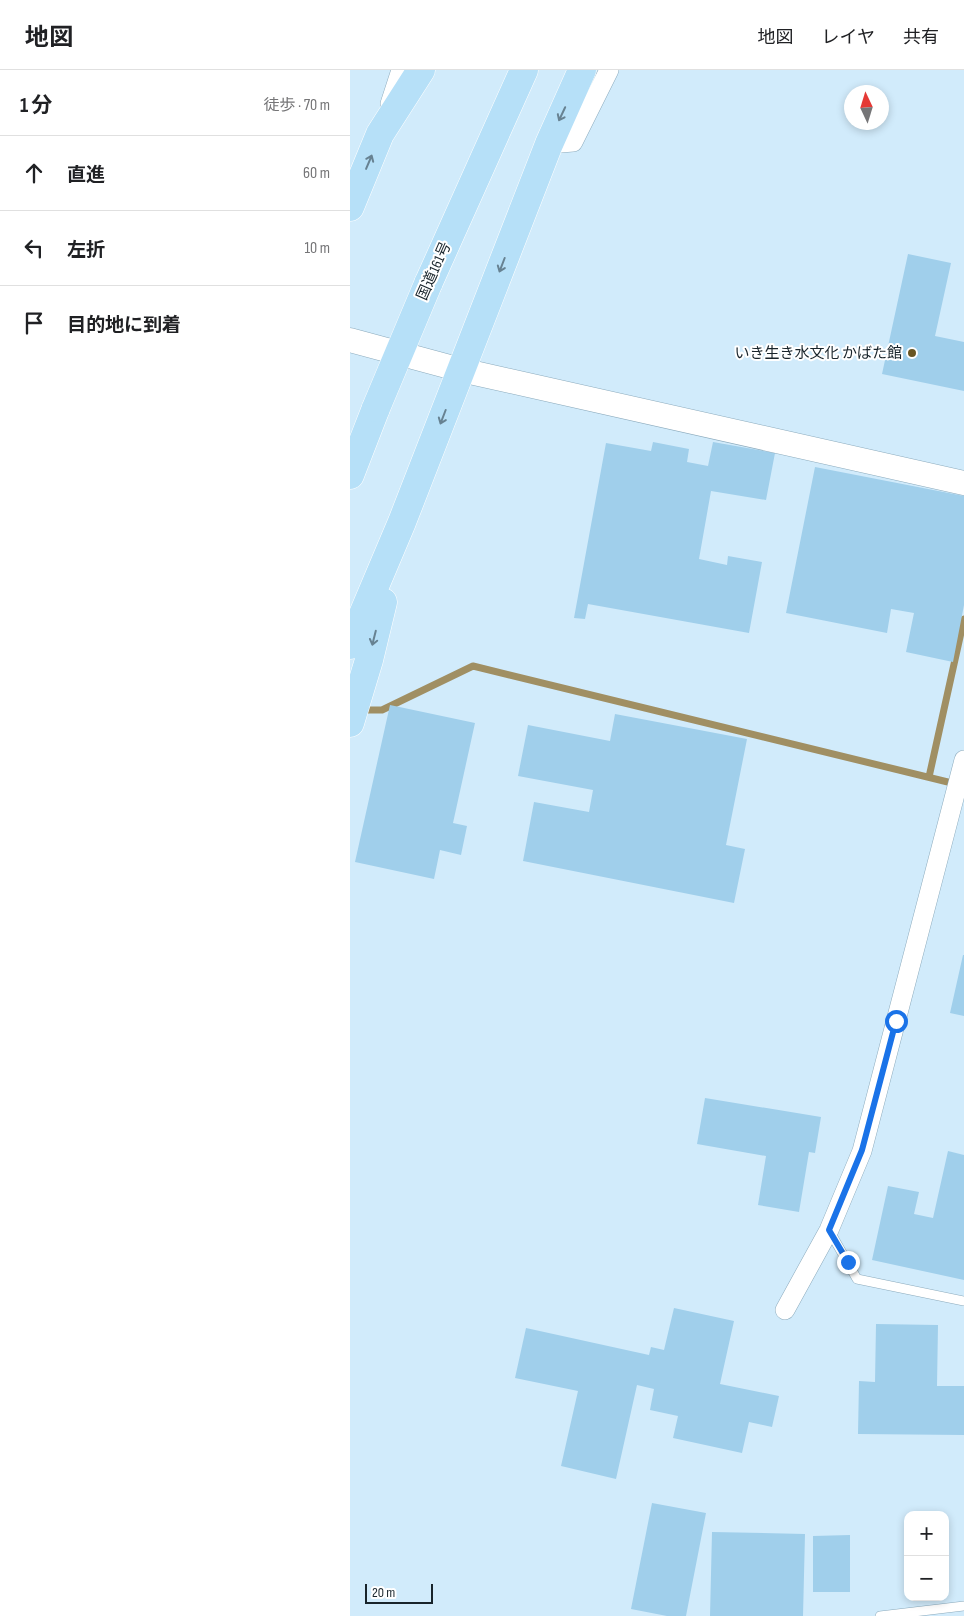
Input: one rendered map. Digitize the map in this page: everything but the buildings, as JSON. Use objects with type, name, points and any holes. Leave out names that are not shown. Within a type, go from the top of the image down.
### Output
[{"type":"highway","points":[[350,206],[380,134],[421,70]]},
{"type":"highway","name":"国道161号","points":[[350,474],[428,284],[524,70]]},
{"type":"highway","points":[[350,646],[402,522],[549,144],[582,70]]},
{"type":"highway","points":[[350,723],[369,660],[402,522]]},
{"type":"street","points":[[380,134],[402,70]]},
{"type":"street","points":[[549,144],[573,142],[609,70]]},
{"type":"street","points":[[350,340],[461,370],[964,483]]},
{"type":"street","points":[[785,1310],[829,1230],[862,1150],[963,765]]},
{"type":"lane","points":[[829,1230],[857,1279],[964,1301]]},
{"type":"lane","points":[[880,1616],[964,1606]]},
{"type":"waterway","points":[[929,777],[964,619]]},
{"type":"waterway","points":[[359,710],[382,710],[473,666],[956,784]]},
{"type":"place","name":"いき生き水文化 かばた館","points":[[912,353]]},
{"type":"route","points":[[848,1262],[829,1230],[862,1150],[896,1021]]}]
